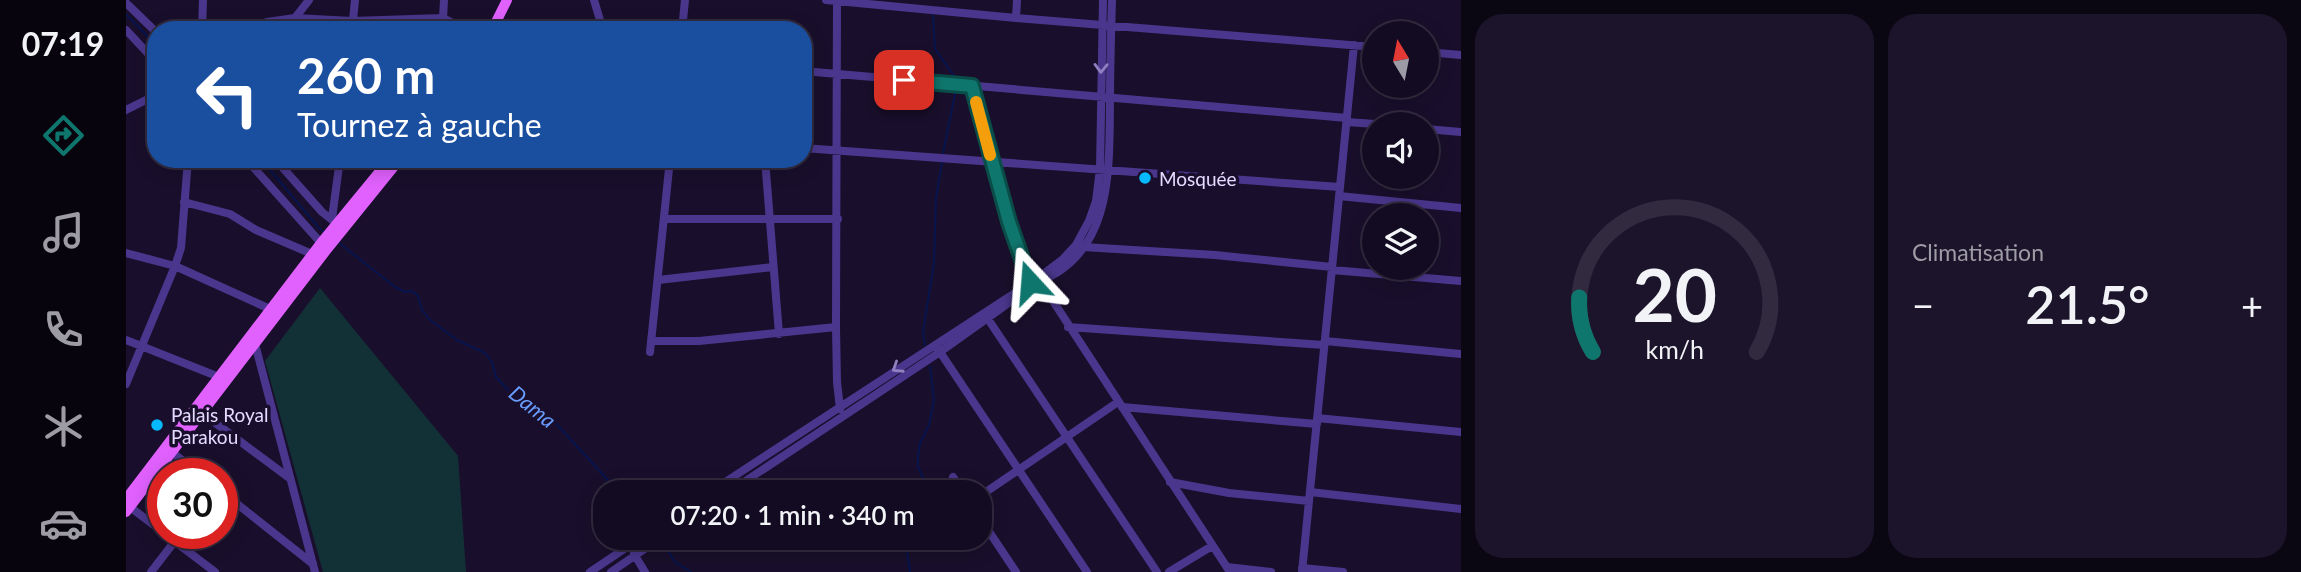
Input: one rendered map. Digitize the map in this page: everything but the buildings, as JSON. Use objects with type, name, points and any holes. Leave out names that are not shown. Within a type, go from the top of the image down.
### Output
[{"type":"main road","points":[[496,21],[507,0]]},
{"type":"main road","points":[[503,21],[513,0]]},
{"type":"main road","points":[[168,449],[202,413],[255,345],[336,225],[383,168]]},
{"type":"main road","points":[[336,225],[391,168]]},
{"type":"main road","points":[[127,506],[270,309],[312,254],[327,241]]},
{"type":"street","points":[[202,21],[203,0]]},
{"type":"street","points":[[294,21],[309,0]]},
{"type":"street","points":[[352,21],[355,0]]},
{"type":"street","points":[[443,18],[444,0]]},
{"type":"street","points":[[594,0],[600,21]]},
{"type":"street","points":[[683,21],[685,0]]},
{"type":"street","points":[[827,0],[1362,46]]},
{"type":"street","points":[[1016,18],[1017,0]]},
{"type":"street","points":[[1103,0],[1107,24]]},
{"type":"street","points":[[746,480],[934,344],[1035,280],[1057,274],[1083,247],[1096,227],[1103,208],[1107,24],[1112,0]]},
{"type":"street","points":[[837,2],[836,327],[842,410]]},
{"type":"street","points":[[126,3],[147,24]]},
{"type":"street","points":[[274,21],[295,18],[319,21]]},
{"type":"street","points":[[403,21],[443,18],[449,21]]},
{"type":"street","points":[[126,30],[147,52]]},
{"type":"street","points":[[1343,572],[1302,570],[1354,45]]},
{"type":"street","points":[[1439,53],[1461,55]]},
{"type":"street","points":[[812,72],[1362,122]]},
{"type":"street","points":[[972,86],[992,161],[1035,280],[1228,570],[1271,572]]},
{"type":"street","points":[[126,110],[147,100]]},
{"type":"street","points":[[1439,130],[1461,132]]},
{"type":"street","points":[[812,149],[1105,170],[1340,192],[1461,208]]},
{"type":"street","points":[[126,384],[176,266],[181,248],[187,168]]},
{"type":"street","points":[[255,168],[327,241]]},
{"type":"street","points":[[283,168],[336,225]]},
{"type":"street","points":[[336,225],[339,168]]},
{"type":"street","points":[[650,352],[669,168]]},
{"type":"street","points":[[766,168],[779,334]]},
{"type":"street","points":[[729,480],[940,352],[988,319],[1062,260],[1084,232],[1105,170]]},
{"type":"street","points":[[184,202],[230,214],[256,230],[312,254]]},
{"type":"street","points":[[664,219],[838,219]]},
{"type":"street","points":[[1083,247],[1214,255],[1461,281]]},
{"type":"street","points":[[126,253],[176,266],[270,309]]},
{"type":"street","points":[[658,280],[773,267]]},
{"type":"street","points":[[988,319],[1157,572]]},
{"type":"street","points":[[651,341],[699,341],[836,327]]},
{"type":"street","points":[[1068,327],[1325,343],[1461,355]]},
{"type":"street","points":[[126,340],[219,377]]},
{"type":"street","points":[[934,344],[1087,572]]},
{"type":"street","points":[[255,345],[314,568]]},
{"type":"street","points":[[992,488],[1120,405],[1461,432]]},
{"type":"street","points":[[202,413],[288,477]]},
{"type":"street","points":[[168,449],[180,458]]},
{"type":"street","points":[[1170,482],[1229,493],[1309,496],[1461,509]]},
{"type":"street","points":[[238,505],[314,568]]},
{"type":"street","points":[[127,506],[147,521]]},
{"type":"street","points":[[992,536],[1016,572]]},
{"type":"street","points":[[1169,572],[1212,546]]},
{"type":"street","points":[[150,572],[168,549]]},
{"type":"street","points":[[185,549],[215,572]]},
{"type":"street","points":[[590,572],[624,550]]},
{"type":"street","points":[[631,550],[645,572]]},
{"type":"street","points":[[611,572],[644,550]]},
{"type":"green space","points":[[320,288],[458,456],[466,572],[323,572],[265,361]]},
{"type":"waterway","points":[[126,14],[147,36]]},
{"type":"waterway","points":[[933,15],[935,49],[957,80]]},
{"type":"waterway","points":[[943,153],[956,89]]},
{"type":"waterway","points":[[925,345],[923,332],[934,263],[936,198],[942,162]]},
{"type":"waterway","points":[[269,168],[325,233]]},
{"type":"waterway","name":"Dama","points":[[338,242],[395,287],[405,292],[412,291],[418,296],[422,310],[429,319],[457,340],[485,353],[492,362],[496,377],[509,391],[528,398],[549,416],[608,480]]},
{"type":"waterway","points":[[924,480],[918,467],[918,456],[934,400],[930,366]]},
{"type":"waterway","name":"Dama","points":[[668,550],[675,562],[691,572]]},
{"type":"waterway","points":[[907,550],[910,572]]},
{"type":"slow traffic","points":[[976,102],[990,155]]},
{"type":"place","name":"Mosquée","points":[[1145,178]]},
{"type":"place","name":"Palais Royal Parakou","points":[[157,425]]},
{"type":"route","points":[[904,80],[972,86],[1009,222],[1030,282]]}]
